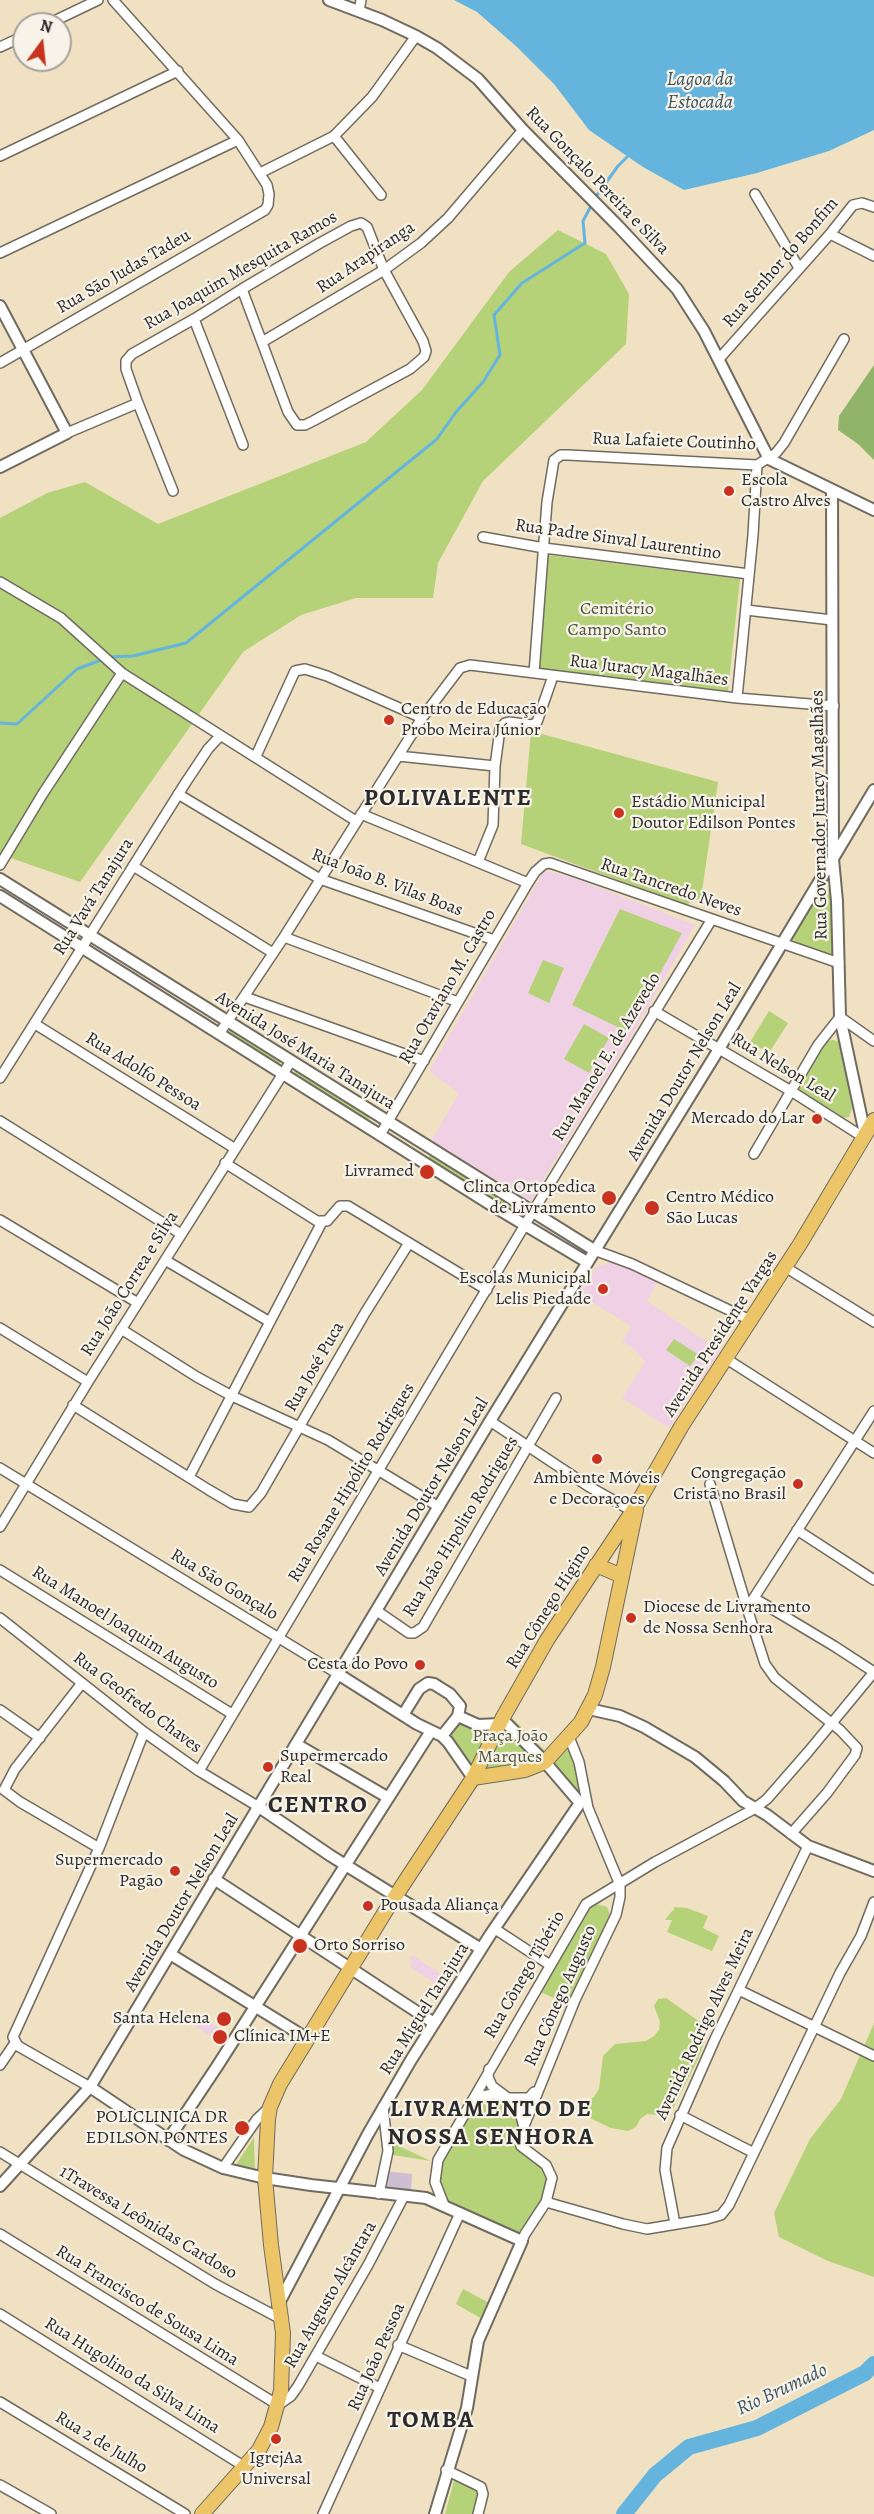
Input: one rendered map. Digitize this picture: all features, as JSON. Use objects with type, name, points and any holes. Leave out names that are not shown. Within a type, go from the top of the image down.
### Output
[{"type":"main road","name":"Avenida Presidente Vargas","points":[[635,1510],[681,1427],[785,1267],[874,1120]]},
{"type":"main road","name":"Rua Cônego Higino","points":[[501,1722],[548,1640],[596,1565],[635,1510]]},
{"type":"main road","points":[[473,1778],[525,1770],[545,1762],[569,1737],[589,1708],[603,1667],[635,1510]]},
{"type":"main road","points":[[596,1565],[622,1576]]},
{"type":"main road","points":[[204,2513],[245,2467],[268,2433],[278,2405],[282,2369],[279,2312],[265,2178],[266,2135],[270,2107],[288,2068],[395,1896],[473,1778],[501,1722]]},
{"type":"street","points":[[72,12],[98,0]]},
{"type":"street","points":[[113,0],[238,140],[260,173],[334,136],[372,97],[416,36]]},
{"type":"street","name":"Rua Gonçalo Pereira e Silva","points":[[329,0],[360,5],[437,48],[471,72],[523,130],[611,218],[690,306],[769,459]]},
{"type":"street","points":[[0,156],[178,71]]},
{"type":"street","name":"Rua Arapiranga","points":[[262,342],[384,270],[421,243],[448,218],[523,130]]},
{"type":"street","points":[[334,136],[381,195]]},
{"type":"street","points":[[0,253],[238,140]]},
{"type":"street","name":"Rua São Judas Tadeu","points":[[0,363],[265,210],[269,194],[260,173]]},
{"type":"street","points":[[755,194],[799,268]]},
{"type":"street","name":"Rua Senhor do Bonfim","points":[[719,359],[853,205],[862,203],[874,207]]},
{"type":"street","name":"Rua Joaquim Mesquita Ramos","points":[[138,403],[126,369],[126,361],[132,354],[351,226],[361,223],[367,227],[384,270]]},
{"type":"street","points":[[830,234],[874,256]]},
{"type":"street","points":[[242,289],[288,412],[295,423],[301,426],[421,362],[426,351],[384,270]]},
{"type":"street","points":[[0,306],[67,433]]},
{"type":"street","points":[[194,319],[243,445]]},
{"type":"street","points":[[769,459],[784,443],[844,339]]},
{"type":"street","points":[[0,466],[67,433],[138,403],[173,491]]},
{"type":"street","name":"Rua Lafaiete Coutinho","points":[[544,548],[552,466],[558,457],[568,455],[757,465],[769,459],[874,510]]},
{"type":"street","points":[[737,698],[757,465]]},
{"type":"street","name":"Rua Governador Juracy Magalhães","points":[[832,491],[833,859],[840,1017],[864,1136]]},
{"type":"street","name":"Rua Padre Sinval Laurentino","points":[[483,537],[544,548],[749,573]]},
{"type":"street","points":[[534,673],[544,548]]},
{"type":"street","points":[[0,582],[61,618],[122,673],[220,736],[358,817],[528,883]]},
{"type":"street","points":[[746,610],[832,620]]},
{"type":"street","name":"Rua Juracy Magalhães","points":[[422,718],[460,668],[470,665],[737,698],[834,706]]},
{"type":"street","points":[[219,1034],[284,937],[422,718],[327,676],[305,669],[295,671],[256,756]]},
{"type":"street","points":[[0,865],[42,795],[122,673]]},
{"type":"street","points":[[478,862],[493,825],[495,766],[502,726],[509,722],[532,725],[537,722],[553,676]]},
{"type":"street","name":"Rua Vavá Tanajura","points":[[0,1078],[178,794],[208,749],[220,736]]},
{"type":"street","points":[[398,756],[495,766]]},
{"type":"street","name":"Avenida Doutor Nelson Leal","points":[[0,2186],[90,2087],[490,1421],[719,1049],[874,790]]},
{"type":"street","name":"Rua João B. Vilas Boas","points":[[178,794],[320,879],[494,940]]},
{"type":"street","name":"Rua Tancredo Neves","points":[[550,863],[839,963]]},
{"type":"street","name":"Rua Otaviano M. Castro","points":[[380,1135],[528,883],[540,866],[550,863]]},
{"type":"street","points":[[133,866],[273,953]]},
{"type":"street","name":"Avenida José Maria Tanajura","points":[[0,879],[594,1250]]},
{"type":"street","name":"Avenida José Maria Tanajura","points":[[0,896],[587,1262]]},
{"type":"street","name":"Rua Manoel E. de Azevedo","points":[[532,1213],[712,919]]},
{"type":"street","points":[[284,937],[458,1002]]},
{"type":"street","points":[[134,981],[142,969]]},
{"type":"street","points":[[244,997],[424,1061]]},
{"type":"street","name":"Rua Nelson Leal","points":[[654,1011],[864,1136]]},
{"type":"street","points":[[754,1154],[818,1046],[840,1017],[874,1041]]},
{"type":"street","name":"Rua Adolfo Pessoa","points":[[35,1024],[234,1148]]},
{"type":"street","name":"Rua João Correa e Silva","points":[[0,1527],[73,1405],[291,1060]]},
{"type":"street","points":[[0,1121],[181,1234]]},
{"type":"street","points":[[225,1163],[311,1219],[327,1221],[337,1208],[344,1205],[487,1290]]},
{"type":"street","name":"Rua Rosane Hipólito Rodrigues","points":[[199,1771],[532,1213]]},
{"type":"street","points":[[0,1220],[138,1304]]},
{"type":"street","points":[[73,1405],[189,1477],[322,1222]]},
{"type":"street","name":"Rua José Puca","points":[[189,1477],[233,1504],[249,1508],[261,1492],[409,1243]]},
{"type":"street","points":[[594,1250],[632,1264],[750,1320]]},
{"type":"street","points":[[165,1260],[270,1322]]},
{"type":"street","points":[[785,1267],[874,1323]]},
{"type":"street","points":[[0,1328],[88,1382]]},
{"type":"street","points":[[121,1329],[197,1377],[351,1453],[439,1507]]},
{"type":"street","points":[[725,1358],[874,1453]]},
{"type":"street","name":"Rua João Hipolito Rodrigues","points":[[377,1611],[409,1633],[414,1633],[423,1627],[556,1398]]},
{"type":"street","points":[[748,1611],[797,1530],[874,1412]]},
{"type":"street","points":[[490,1421],[618,1505],[635,1510]]},
{"type":"street","name":"Rua São Gonçalo","points":[[0,1468],[403,1715],[442,1736]]},
{"type":"street","points":[[710,1484],[765,1664],[774,1678],[856,1744],[857,1751],[827,1793],[790,1834]]},
{"type":"street","points":[[797,1530],[874,1580]]},
{"type":"street","name":"Rua Manoel Joaquim Augusto","points":[[0,1570],[232,1714]]},
{"type":"street","points":[[754,1598],[874,1672]]},
{"type":"street","name":"Rua Geofredo Chaves","points":[[0,1618],[144,1732],[199,1771],[259,1807]]},
{"type":"street","name":"Rua Cônego Tibério","points":[[426,2198],[434,2194],[437,2161],[586,1904],[655,1862],[754,1809],[784,1780],[874,1672]]},
{"type":"street","points":[[82,1683],[6,1781],[5,1791],[99,1848]]},
{"type":"street","points":[[403,1715],[424,1684],[430,1683],[458,1702],[460,1706],[458,1716],[442,1736],[473,1778]]},
{"type":"street","points":[[589,1708],[620,1716],[644,1727],[695,1757],[754,1809],[767,1815],[790,1834],[808,1845],[874,1871]]},
{"type":"street","points":[[0,1710],[40,1738]]},
{"type":"street","points":[[458,1716],[478,1725],[501,1722],[545,1762],[584,1805]]},
{"type":"street","points":[[168,2140],[430,1731]]},
{"type":"street","points":[[144,1732],[99,1848],[20,2020],[13,2037],[15,2043],[90,2087],[168,2140],[223,2168],[265,2178],[379,2194],[426,2198],[522,2241]]},
{"type":"street","points":[[569,1737],[579,1762],[584,1805],[620,1885]]},
{"type":"street","points":[[296,1744],[387,1797]]},
{"type":"street","name":"Rua Miguel Tanajura","points":[[279,2312],[339,2188],[383,2107],[481,1949],[584,1805]]},
{"type":"street","points":[[259,1807],[481,1949]]},
{"type":"street","name":"Avenida Rodrigo Alves Meira","points":[[675,2224],[665,2170],[666,2156],[680,2115],[808,1845]]},
{"type":"street","points":[[214,1879],[434,2023]]},
{"type":"street","name":"Rua Cônego Augusto","points":[[523,2126],[575,2000],[615,1918],[620,1898],[620,1885]]},
{"type":"street","points":[[546,2202],[647,2229],[721,2215],[729,2205],[814,2027],[861,1936],[874,1902]]},
{"type":"street","points":[[495,1929],[550,1965]]},
{"type":"street","points":[[170,1954],[308,2038]]},
{"type":"street","points":[[739,1990],[874,2056]]},
{"type":"street","points":[[0,2064],[15,2043]]},
{"type":"street","points":[[489,2069],[488,2077],[492,2086],[508,2098],[529,2098],[538,2088]]},
{"type":"street","points":[[435,2514],[446,2470],[467,2408],[474,2352],[482,2329],[525,2234],[546,2202],[552,2178],[546,2166],[520,2146],[523,2126],[520,2112],[514,2103],[493,2094],[482,2096],[468,2105]]},
{"type":"street","points":[[223,2168],[257,2119],[270,2107]]},
{"type":"street","points":[[379,2194],[388,2151],[383,2107]]},
{"type":"street","points":[[680,2115],[754,2153]]},
{"type":"street","name":"1Travessa Leônidas Cardoso","points":[[0,2152],[214,2284],[279,2312]]},
{"type":"street","points":[[435,2182],[444,2205]]},
{"type":"street","name":"Rua Augusto Alcântara","points":[[278,2405],[291,2396],[316,2356],[369,2265],[404,2196]]},
{"type":"street","name":"Rua João Pessoa","points":[[323,2514],[460,2213]]},
{"type":"street","name":"Rua Francisco de Sousa Lima","points":[[0,2234],[278,2405]]},
{"type":"street","name":"Rua Hugolino da Silva Lima","points":[[0,2314],[245,2467]]},
{"type":"street","points":[[398,2345],[471,2376]]},
{"type":"street","points":[[316,2356],[380,2388]]},
{"type":"street","name":"Rua 2 de Julho","points":[[0,2402],[185,2514]]},
{"type":"street","points":[[446,2470],[481,2487],[483,2494],[478,2514]]},
{"type":"street","points":[[0,2485],[51,2514]]},
{"type":"shaded area","points":[[544,871],[571,877],[695,925],[628,1042],[530,1201],[432,1140],[459,1093],[429,1071]]},
{"type":"shaded area","points":[[615,1261],[657,1283],[647,1301],[720,1351],[669,1428],[622,1398],[645,1362],[632,1347],[622,1342],[631,1326],[580,1295],[596,1267]]},
{"type":"shaded area","points":[[412,1955],[451,1981],[445,1990],[410,1967],[413,1961],[410,1959]]},
{"type":"shaded area","points":[[194,2014],[228,2033],[220,2042],[187,2021]]},
{"type":"shaded area","points":[[385,2171],[412,2174],[411,2191],[382,2188]]},
{"type":"green space","points":[[558,230],[606,254],[629,294],[626,344],[483,481],[438,563],[433,598],[356,598],[301,615],[243,652],[80,882],[0,856],[0,518],[47,493],[85,482],[158,524],[366,442],[422,390],[509,272]]},
{"type":"green space","points":[[874,365],[874,460],[858,444],[838,430],[839,416]]},
{"type":"green space","name":"Cemitério Campo Santo","points":[[548,555],[740,579],[728,691],[537,668]]},
{"type":"green space","name":"Estádio Municipal Doutor Edilson Pontes","points":[[531,731],[718,782],[701,898],[685,905],[521,844]]},
{"type":"green space","points":[[826,888],[831,892],[833,952],[831,955],[795,945],[793,937],[802,917]]},
{"type":"green space","points":[[620,909],[682,933],[628,1032],[572,1005]]},
{"type":"green space","points":[[543,960],[564,968],[549,1003],[528,993]]},
{"type":"green space","points":[[769,1011],[788,1023],[769,1053],[750,1042]]},
{"type":"green space","points":[[584,1024],[609,1038],[589,1073],[564,1059]]},
{"type":"green space","points":[[232,1028],[282,1060],[279,1064],[228,1032]]},
{"type":"green space","points":[[828,1041],[840,1042],[852,1109],[849,1117],[843,1118],[798,1090],[798,1085],[821,1049]]},
{"type":"green space","points":[[299,1069],[372,1115],[368,1120],[293,1074]]},
{"type":"green space","points":[[431,1154],[526,1212],[523,1217],[428,1158]]},
{"type":"green space","points":[[674,1339],[699,1355],[690,1366],[666,1350]]},
{"type":"green space","name":"Praça João Marques","points":[[509,1715],[547,1753],[543,1766],[480,1778],[445,1736],[462,1723],[481,1731],[492,1728]]},
{"type":"green space","points":[[568,1746],[585,1796],[578,1801],[554,1768],[551,1759]]},
{"type":"green space","points":[[593,1903],[607,1907],[611,1916],[573,2006],[535,1990],[584,1907]]},
{"type":"green space","points":[[674,1907],[687,1908],[708,1916],[703,1928],[719,1936],[712,1951],[667,1932],[672,1920],[665,1920]]},
{"type":"green space","points":[[666,1998],[700,2022],[705,2028],[706,2036],[699,2057],[672,2111],[665,2116],[647,2114],[640,2119],[636,2127],[628,2131],[611,2128],[581,2114],[581,2105],[594,2097],[599,2089],[603,2056],[615,2044],[646,2041],[654,2036],[659,2030],[660,2022],[654,2006],[658,1999]]},
{"type":"green space","points":[[874,2023],[874,2277],[828,2261],[779,2237],[774,2213],[810,2139],[841,2099]]},
{"type":"green space","points":[[493,2094],[520,2112],[520,2136],[552,2178],[522,2241],[444,2205],[436,2165],[468,2105]]},
{"type":"green space","points":[[254,2137],[254,2144],[255,2172],[236,2165]]},
{"type":"green space","points":[[388,2141],[431,2161],[387,2154]]},
{"type":"green space","points":[[463,2289],[491,2304],[482,2319],[456,2304]]},
{"type":"green space","points":[[455,2477],[482,2490],[476,2514],[445,2514]]},
{"type":"water","name":"Lagoa da Estocada","points":[[454,0],[874,0],[874,130],[829,151],[757,173],[684,190],[643,167],[589,130],[554,84],[517,47],[477,12]]},
{"type":"waterway","points":[[595,198],[618,166],[630,154]]},
{"type":"waterway","points":[[0,723],[17,724],[77,669],[109,657],[133,656],[186,643],[437,439],[456,412],[483,382],[500,355],[494,315],[522,283],[585,243],[583,221],[592,204]]},
{"type":"waterway","name":"Rio Brumado","points":[[624,2514],[655,2475],[689,2447],[757,2428],[865,2373],[874,2364]]},
{"type":"place","name":"Escola Castro Alves","points":[[729,491]]},
{"type":"place","name":"Centro de Educação Probo Meira Júnior","points":[[389,720]]},
{"type":"place","name":"Estádio Municipal Doutor Edilson Pontes","points":[[619,813]]},
{"type":"place","name":"Mercado do Lar","points":[[817,1119]]},
{"type":"place","name":"Livramed","points":[[427,1172]]},
{"type":"place","name":"Clinca Ortopedica de Livramento","points":[[609,1198]]},
{"type":"place","name":"Centro Médico São Lucas","points":[[652,1208]]},
{"type":"place","name":"Escolas Municipal Lelis Piedade","points":[[603,1289]]},
{"type":"place","name":"Ambiente Móveis e Decoraçoes","points":[[597,1459]]},
{"type":"place","name":"Congregação Cristã no Brasil","points":[[798,1484]]},
{"type":"place","name":"Diocese de Livramento de Nossa Senhora","points":[[631,1618]]},
{"type":"place","name":"Cesta do Povo","points":[[420,1665]]},
{"type":"place","name":"Supermercado Real","points":[[268,1767]]},
{"type":"place","name":"Supermercado Pagão","points":[[175,1871]]},
{"type":"place","name":"Pousada Aliança","points":[[368,1906]]},
{"type":"place","name":"Orto Sorriso","points":[[300,1946]]},
{"type":"place","name":"Santa Helena","points":[[224,2019]]},
{"type":"place","name":"Clínica IM+E","points":[[220,2037]]},
{"type":"place","name":"POLICLINICA DR EDILSON PONTES","points":[[242,2128]]},
{"type":"place","name":"IgrejAa Universal","points":[[276,2439]]},
{"type":"district","name":"POLIVALENTE","points":[[448,799]]},
{"type":"district","name":"CENTRO","points":[[318,1806]]},
{"type":"district","name":"LIVRAMENTO DE NOSSA SENHORA","points":[[491,2124]]},
{"type":"district","name":"TOMBA","points":[[431,2421]]}]
